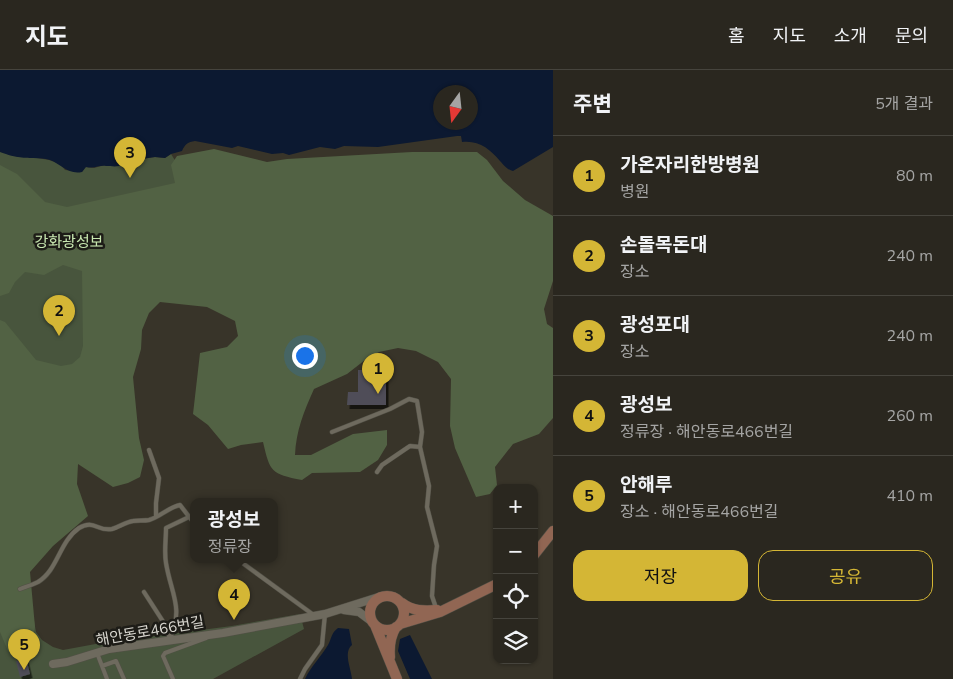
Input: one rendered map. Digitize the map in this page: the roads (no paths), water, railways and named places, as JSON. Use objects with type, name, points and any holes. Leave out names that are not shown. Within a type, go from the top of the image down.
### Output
[{"type":"main road","points":[[538,549],[553,531]]},
{"type":"main road","points":[[373,623],[386,630],[429,617],[493,586]]},
{"type":"main road","points":[[396,677],[370,615],[372,603],[382,596],[393,596],[407,607],[420,610],[457,605]]},
{"type":"main road","points":[[396,677],[390,658],[390,642],[404,614],[402,603]]},
{"type":"street","name":"해안동로466번길","points":[[53,664],[67,662],[109,649],[223,633],[325,614],[382,596]]},
{"type":"street","points":[[340,610],[359,612],[373,623]]},
{"type":"lane","points":[[332,432],[390,409],[409,399],[417,401],[423,437],[420,447],[429,486],[427,508],[438,546],[434,565],[432,596],[434,605],[438,609]]},
{"type":"lane","points":[[378,472],[382,465],[410,446],[420,447]]},
{"type":"lane","points":[[149,450],[159,474],[156,516]]},
{"type":"lane","points":[[20,589],[37,583],[51,570],[66,542],[80,528],[91,524],[100,528],[112,529],[133,521],[150,520],[180,505],[183,506],[189,516],[166,528],[166,561],[177,610],[176,622],[170,640]]},
{"type":"lane","points":[[242,563],[314,616]]},
{"type":"lane","points":[[144,592],[164,623],[170,640]]},
{"type":"lane","points":[[300,679],[322,645],[325,614]]},
{"type":"lane","points":[[173,679],[163,660],[165,653],[223,633]]},
{"type":"lane","points":[[97,653],[107,679]]},
{"type":"lane","points":[[102,666],[116,661],[124,679]]},
{"type":"water","points":[[0,70],[553,70],[553,147],[513,171],[506,167],[484,146],[474,142],[462,142],[461,136],[378,147],[344,146],[335,149],[320,147],[289,155],[283,153],[272,154],[238,146],[232,148],[195,141],[187,144],[182,151],[165,158],[155,157],[121,162],[119,166],[86,167],[82,172],[77,173],[69,171],[50,160],[16,157],[0,152]]},
{"type":"water","points":[[338,628],[349,629],[352,645],[349,648],[348,656],[352,679],[305,679],[328,645],[334,632]]},
{"type":"water","points":[[410,635],[432,679],[410,679],[398,651],[400,639]]},
{"type":"place","name":"광성포대","points":[[130,178]]},
{"type":"place","name":"손돌목돈대","points":[[59,336]]},
{"type":"place","name":"가온자리한방병원","points":[[378,394]]},
{"type":"place","name":"광성보","points":[[234,620]]},
{"type":"place","name":"안해루","points":[[24,670]]},
{"type":"park label","name":"강화광성보","points":[[69,242]]}]
